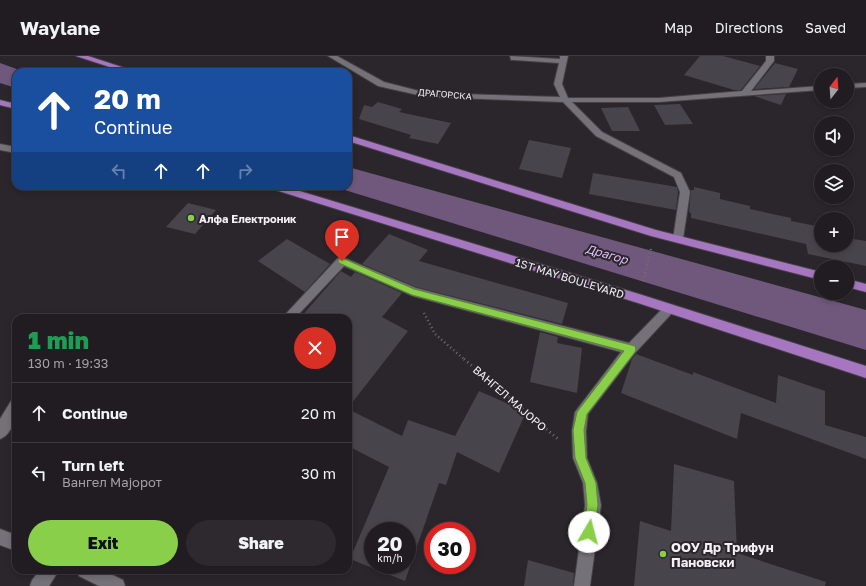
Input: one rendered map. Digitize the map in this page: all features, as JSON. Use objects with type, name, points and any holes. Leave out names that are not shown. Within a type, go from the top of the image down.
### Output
[{"type":"main road","points":[[80,56],[120,68]]},
{"type":"main road","points":[[0,102],[12,106]]},
{"type":"main road","points":[[352,139],[678,239],[814,274]]},
{"type":"main road","name":"1ST MAY BOULEVARD","points":[[285,190],[669,309],[866,372]]},
{"type":"main road","points":[[854,285],[866,288]]},
{"type":"street","name":"ДРАГОРСКА","points":[[332,56],[381,84],[427,95],[566,100],[659,100],[814,88]]},
{"type":"street","points":[[514,56],[514,58],[563,58],[558,84],[566,100],[599,134],[665,167],[678,176],[685,192],[678,239]]},
{"type":"street","points":[[745,93],[770,61],[770,56]]},
{"type":"street","points":[[854,86],[866,85]]},
{"type":"street","points":[[0,147],[12,149]]},
{"type":"street","points":[[292,314],[342,261],[412,292],[631,349]]},
{"type":"street","points":[[582,586],[593,505],[590,483],[580,458],[579,430],[582,412],[631,349],[669,309]]},
{"type":"street","points":[[0,432],[12,412]]},
{"type":"street","points":[[0,537],[12,542]]},
{"type":"street","points":[[38,586],[48,574]]},
{"type":"street","points":[[93,574],[117,586]]},
{"type":"path","points":[[643,282],[651,252]]},
{"type":"path","name":"ВАНГЕЛ МАЈОРО","points":[[412,292],[435,334],[580,458]]},
{"type":"building","points":[[700,56],[723,56],[760,66],[741,90],[734,90],[684,75]]},
{"type":"building","points":[[775,63],[798,69],[789,87],[754,89]]},
{"type":"building","points":[[786,94],[781,105],[754,96]]},
{"type":"building","points":[[378,102],[402,109],[399,112],[451,123],[438,144],[409,138],[411,135],[359,119],[364,105],[372,107]]},
{"type":"building","points":[[680,104],[693,124],[665,125],[654,105]]},
{"type":"building","points":[[628,107],[640,131],[612,131],[601,108]]},
{"type":"building","points":[[529,140],[571,148],[562,178],[519,169]]},
{"type":"building","points":[[593,173],[677,187],[678,192],[676,210],[589,194]]},
{"type":"building","points":[[694,187],[720,193],[720,199],[750,206],[750,209],[791,218],[791,221],[814,226],[814,252],[854,252],[854,239],[866,241],[866,266],[854,264],[854,260],[837,260],[808,254],[806,244],[691,218],[691,213],[689,212],[691,190],[694,190]]},
{"type":"building","name":"Алфа Електроник","points":[[188,203],[216,210],[195,234],[166,227]]},
{"type":"building","points":[[389,234],[428,250],[419,261],[568,303],[562,324],[416,287],[362,264]]},
{"type":"building","points":[[287,239],[330,264],[305,292],[258,261]]},
{"type":"building","points":[[341,271],[351,277],[355,272],[402,293],[382,317],[408,331],[352,403],[352,314],[303,314]]},
{"type":"building","points":[[540,332],[558,337],[557,343],[582,348],[577,393],[530,382]]},
{"type":"building","points":[[636,354],[693,375],[693,372],[776,403],[778,375],[825,391],[825,425],[866,437],[866,459],[741,413],[737,439],[621,393],[632,359]]},
{"type":"building","points":[[479,391],[526,412],[499,473],[457,452],[446,485],[439,483],[425,522],[424,522],[416,549],[416,522],[366,522],[389,467],[352,448],[352,411],[402,436],[408,420],[455,436]]},
{"type":"building","name":"ООУ Др Трифун Пановски","points":[[674,464],[734,481],[737,553],[826,582],[825,586],[634,586],[640,521],[671,531]]},
{"type":"building","points":[[364,526],[364,565],[352,560],[352,554]]},
{"type":"building","points":[[528,560],[574,573],[573,586],[524,586]]},
{"type":"building","points":[[388,574],[407,574],[405,581]]},
{"type":"waterway","name":"Драгор","points":[[0,72],[12,77]]},
{"type":"waterway","name":"Драгор","points":[[352,180],[866,330]]},
{"type":"place","name":"Алфа Електроник","points":[[191,218]]},
{"type":"place","name":"ООУ Др Трифун Пановски","points":[[663,554]]},
{"type":"route","points":[[342,261],[412,292],[631,349],[582,412],[579,430],[580,458],[590,483],[593,505],[589,532]]}]
